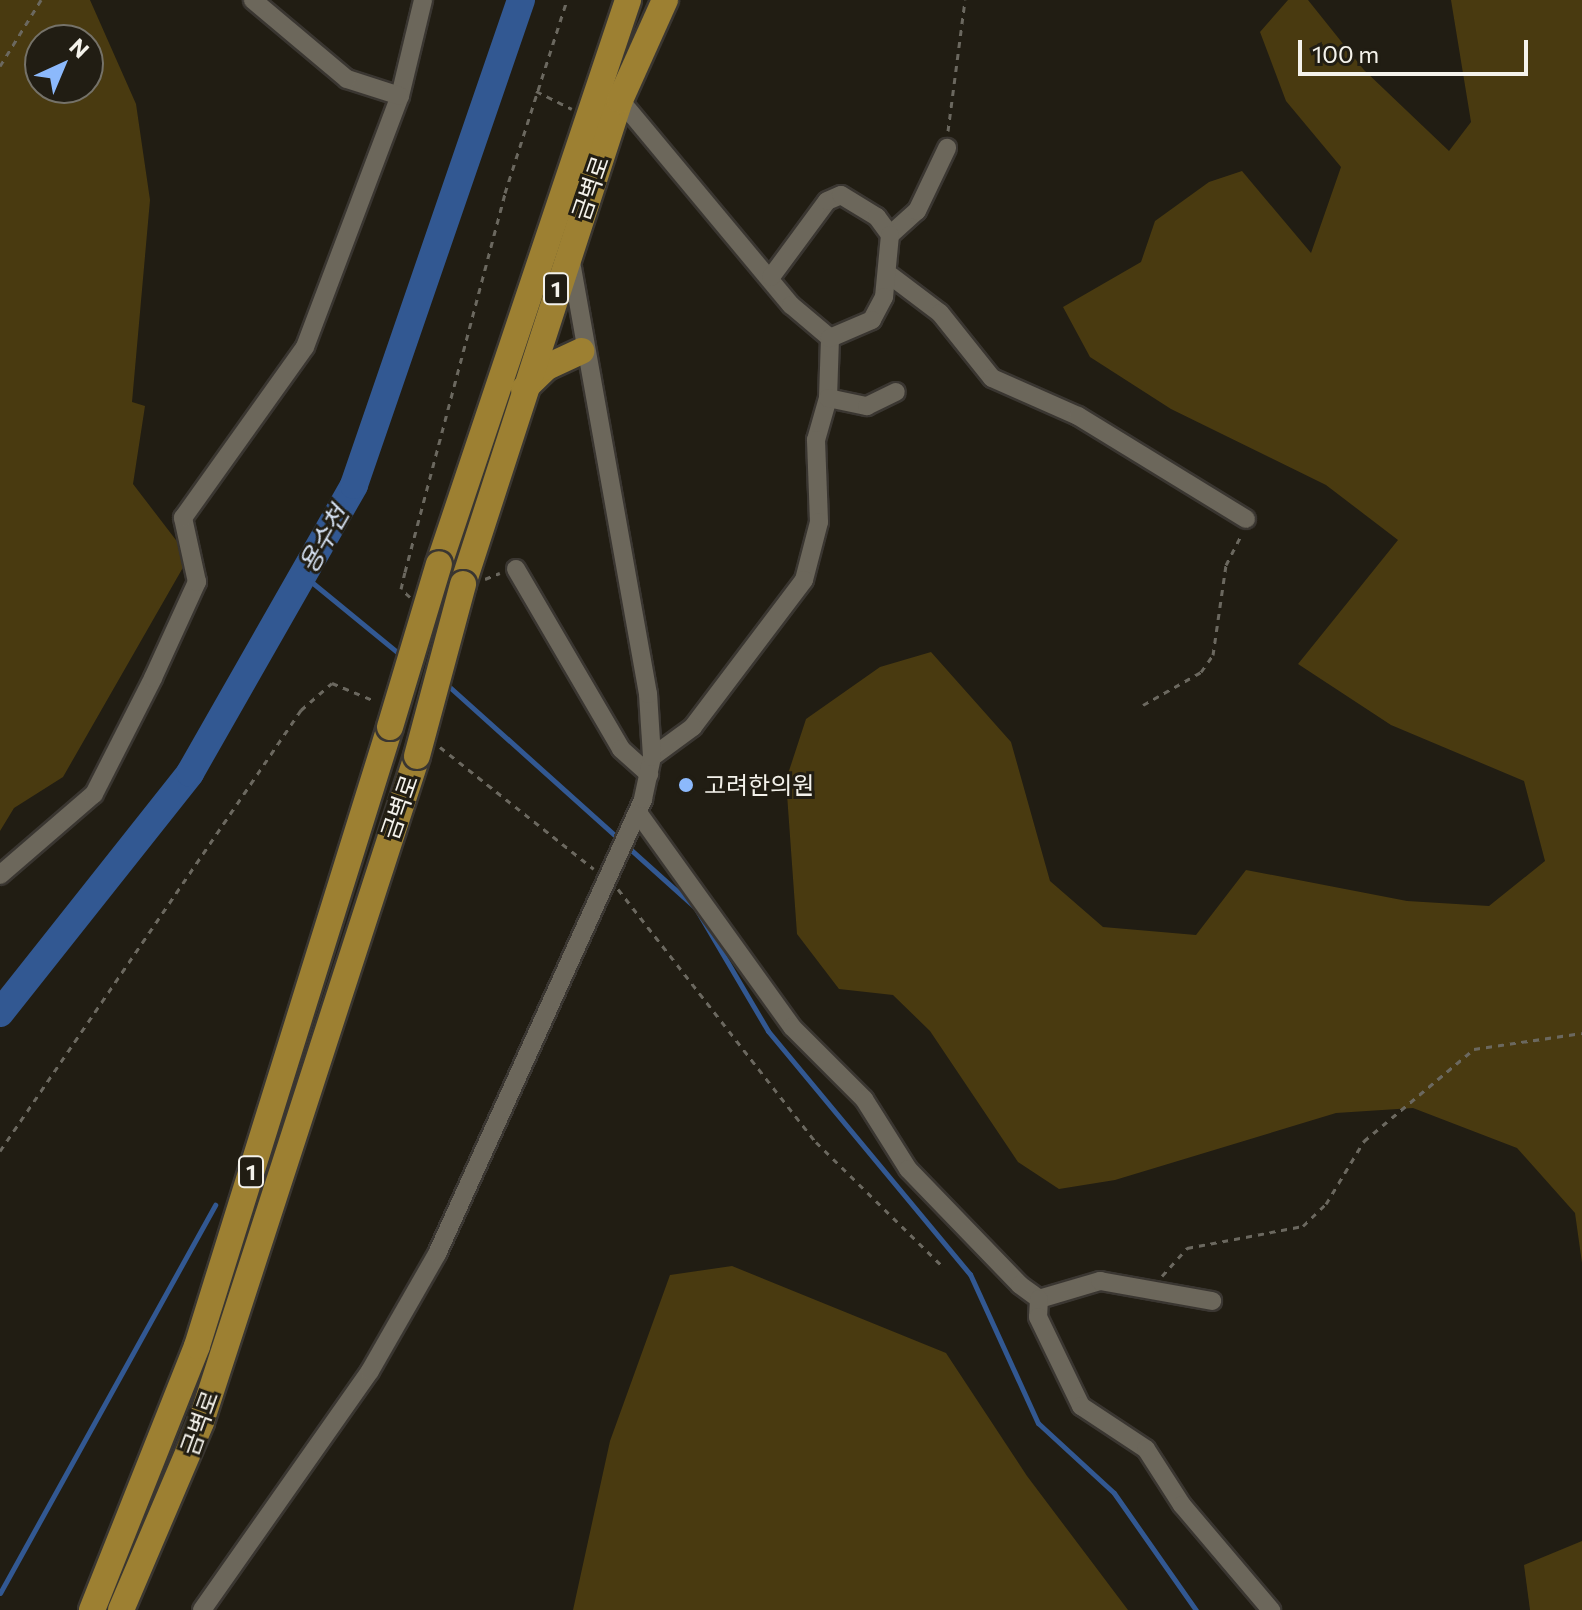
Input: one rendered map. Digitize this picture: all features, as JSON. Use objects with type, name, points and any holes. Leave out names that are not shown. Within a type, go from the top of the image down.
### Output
[{"type":"highway","name":"금벽로","points":[[92,1610],[197,1346],[388,718],[541,240],[628,0]]},
{"type":"highway","name":"금벽로","points":[[121,1610],[205,1408],[426,750],[519,395],[620,100],[665,0]]},
{"type":"highway","points":[[519,395],[537,374],[582,351]]},
{"type":"street","points":[[253,0],[347,79],[400,96]]},
{"type":"street","points":[[0,875],[94,794],[147,691],[197,582],[183,518],[305,347],[400,96],[423,0]]},
{"type":"street","points":[[620,100],[771,277],[830,338],[828,398],[816,440],[819,522],[804,580],[693,727],[650,766]]},
{"type":"street","points":[[890,235],[917,211],[947,148]]},
{"type":"street","points":[[771,277],[827,201],[841,195],[858,201],[890,235],[891,276],[872,320],[830,338]]},
{"type":"street","points":[[202,1610],[362,1384],[437,1254],[612,877],[636,822],[650,766],[648,694],[582,351],[569,250],[541,240]]},
{"type":"street","points":[[891,276],[940,313],[992,378],[1078,416],[1246,519]]},
{"type":"street","points":[[828,398],[867,406],[896,392]]},
{"type":"street","points":[[516,569],[621,749],[650,766]]},
{"type":"street","points":[[636,822],[792,1027],[864,1099],[908,1169],[1039,1299],[1038,1317],[1081,1406],[1146,1449],[1182,1505],[1271,1610]]},
{"type":"street","points":[[1039,1299],[1100,1281],[1212,1301]]},
{"type":"path","points":[[0,66],[41,0]]},
{"type":"path","points":[[419,604],[401,589],[536,91],[567,0]]},
{"type":"path","points":[[947,148],[965,0]]},
{"type":"path","points":[[536,91],[572,109]]},
{"type":"path","points":[[1143,705],[1201,672],[1213,655],[1226,565],[1246,519]]},
{"type":"path","points":[[470,585],[516,569]]},
{"type":"path","points":[[0,1151],[309,700],[332,683],[388,718]]},
{"type":"path","points":[[426,750],[612,877],[664,939],[816,1142],[941,1265]]},
{"type":"path","points":[[1153,1289],[1187,1248],[1303,1226],[1326,1204],[1364,1141],[1474,1049],[1582,1033]]},
{"type":"shaded area","points":[[0,0],[90,0],[101,24],[24,24],[24,104],[104,104],[104,32],[136,104],[150,200],[132,402],[145,406],[133,484],[189,557],[63,777],[14,808],[0,831]]},
{"type":"shaded area","points":[[1288,0],[1308,0],[1364,70],[1449,151],[1471,122],[1451,0],[1582,0],[1582,1263],[1575,1213],[1517,1148],[1413,1108],[1336,1113],[1115,1180],[1059,1189],[1018,1162],[930,1031],[893,995],[839,989],[797,934],[786,780],[806,719],[880,667],[931,652],[1011,742],[1050,881],[1103,927],[1196,935],[1246,870],[1407,901],[1489,906],[1545,861],[1524,781],[1391,725],[1298,664],[1398,540],[1326,485],[1171,409],[1090,357],[1063,307],[1141,262],[1155,221],[1209,182],[1242,171],[1311,253],[1341,167],[1286,101],[1260,32]]},
{"type":"shaded area","points":[[732,1266],[946,1353],[1027,1476],[1128,1610],[573,1610],[610,1441],[670,1275]]},
{"type":"shaded area","points":[[1582,1541],[1582,1610],[1530,1610],[1524,1565]]},
{"type":"waterway","name":"용수천","points":[[0,1013],[190,773],[354,485],[521,0]]},
{"type":"waterway","points":[[303,575],[402,656]]},
{"type":"waterway","points":[[444,682],[695,907],[768,1031],[970,1274],[1038,1423],[1114,1493],[1196,1610]]},
{"type":"waterway","points":[[0,1593],[215,1205]]},
{"type":"place","name":"고려한의원","points":[[686,785]]}]
